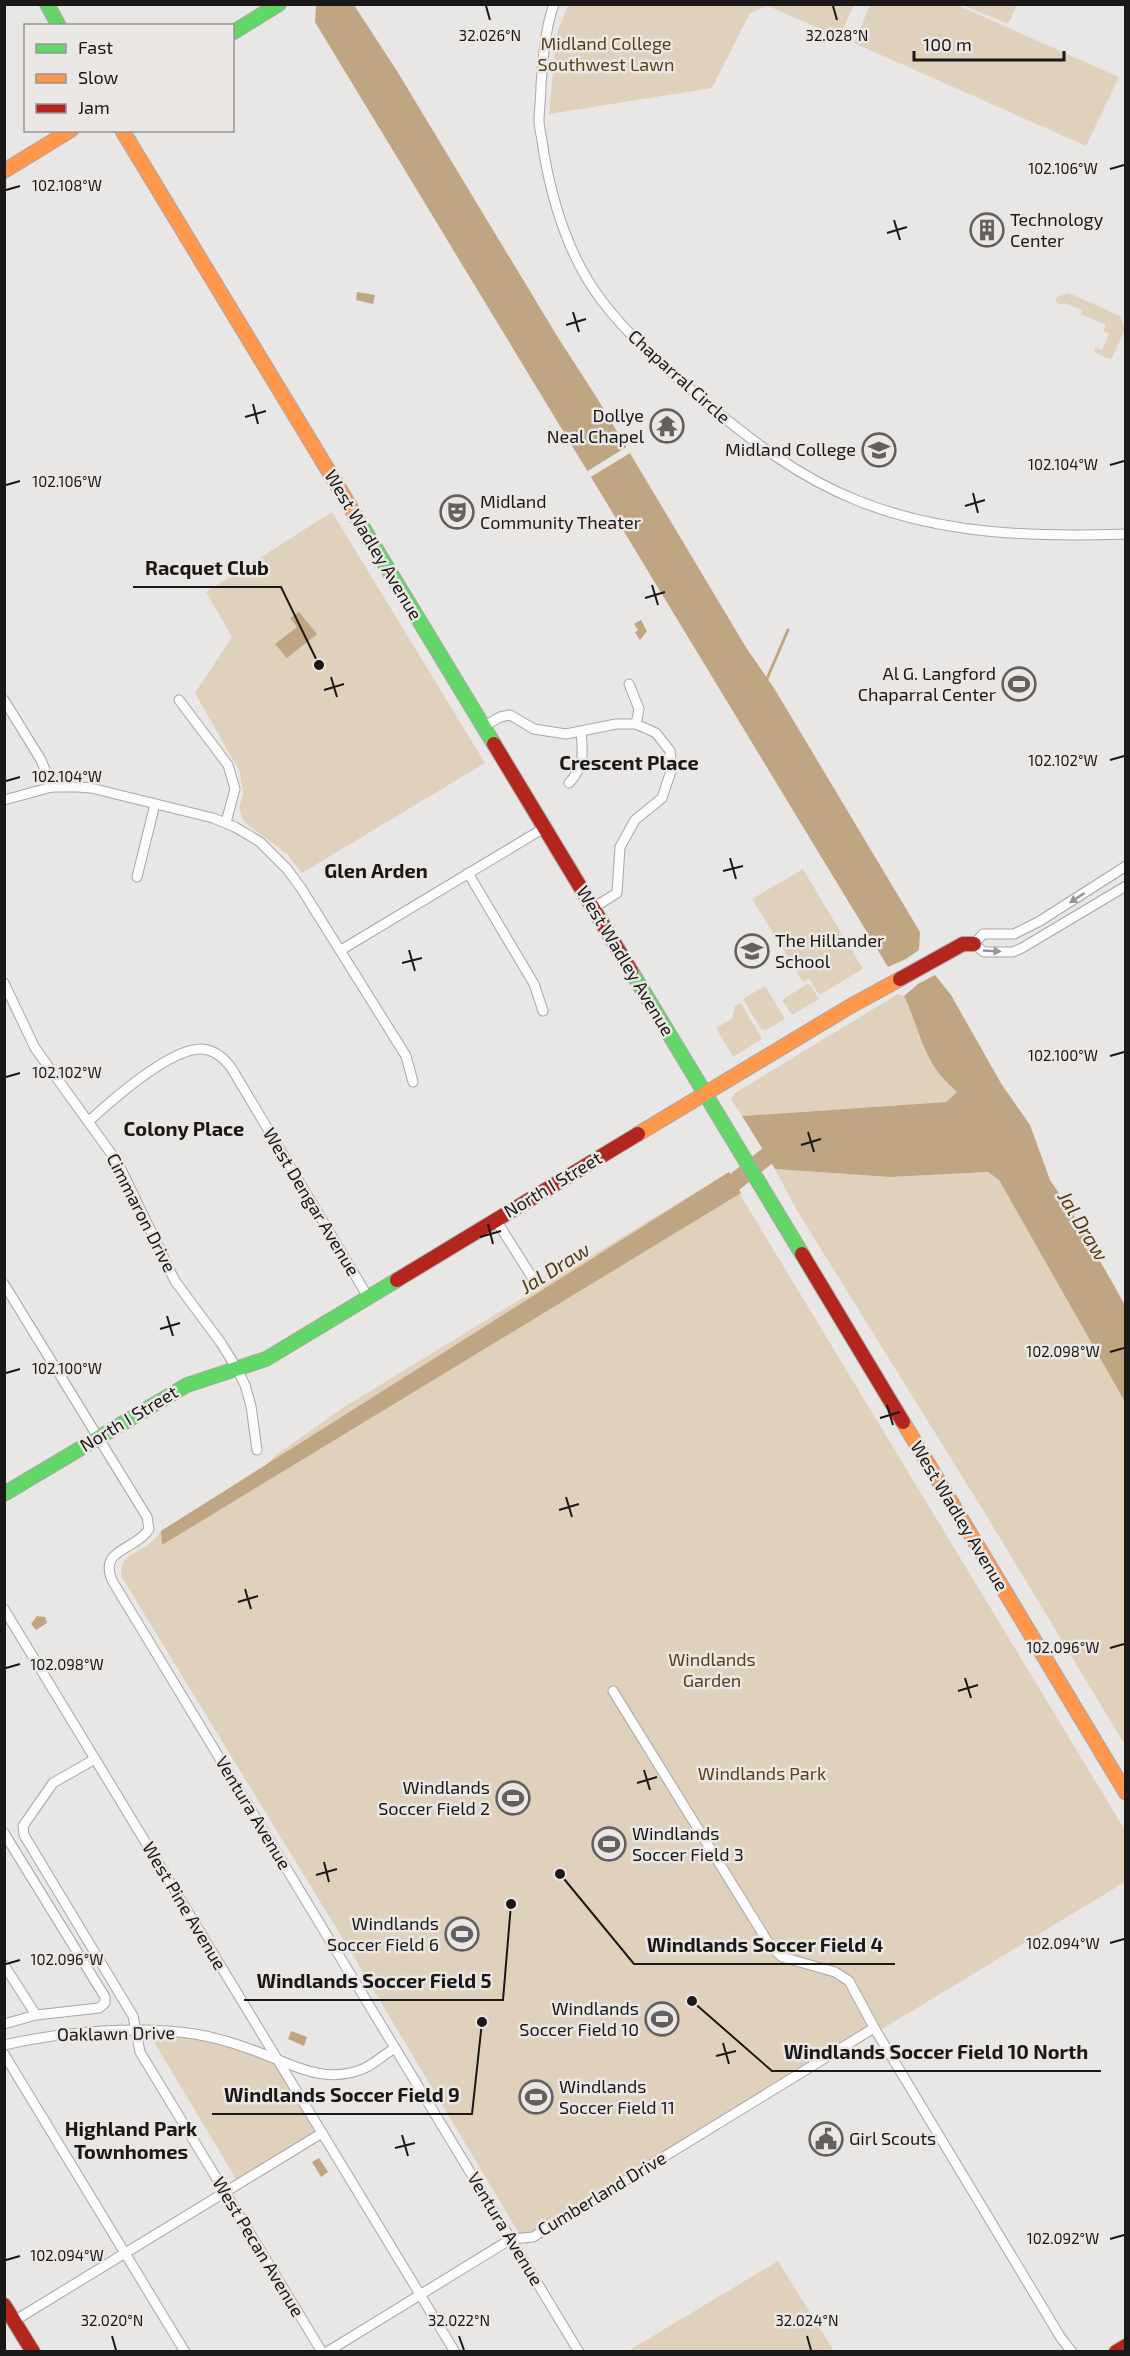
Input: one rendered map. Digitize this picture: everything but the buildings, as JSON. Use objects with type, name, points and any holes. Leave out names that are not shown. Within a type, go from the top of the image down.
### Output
[{"type":"main road","points":[[47,4],[58,24]]},
{"type":"main road","points":[[234,32],[279,4]]},
{"type":"main road","points":[[4,171],[68,132]]},
{"type":"main road","name":"West Wadley Avenue","points":[[123,132],[743,1156],[1125,1793]]},
{"type":"main road","name":"North I Street","points":[[4,1494],[187,1384],[266,1359],[849,1007],[963,944],[974,944]]},
{"type":"main road","points":[[4,2305],[33,2352]]},
{"type":"main road","points":[[1116,2352],[1125,2346]]},
{"type":"street","name":"Chaparral Circle","points":[[554,4],[542,65],[539,124],[551,189],[567,237],[590,282],[602,301],[633,338],[723,418],[798,472],[856,500],[957,529],[999,533],[1125,534]]},
{"type":"street","points":[[629,684],[639,709],[636,724]]},
{"type":"street","points":[[4,700],[41,760],[52,787]]},
{"type":"street","points":[[179,700],[210,738],[228,765],[235,789],[226,822]]},
{"type":"street","points":[[483,727],[500,717],[510,715],[534,729],[566,734],[616,724],[636,724],[656,733],[669,751],[672,768],[662,798],[635,820],[620,847],[617,893],[592,908]]},
{"type":"street","points":[[569,783],[579,772],[583,754],[581,731]]},
{"type":"street","points":[[4,801],[52,787],[91,788],[226,822],[248,833],[273,853],[302,888],[406,1056],[413,1082]]},
{"type":"street","points":[[137,877],[155,804]]},
{"type":"street","points":[[341,950],[544,828]]},
{"type":"street","points":[[1125,866],[1040,921],[1014,934],[983,934],[974,944],[984,952],[1013,952],[1125,886]]},
{"type":"street","points":[[468,873],[534,984],[543,1011]]},
{"type":"street","name":"Cimmaron Drive","points":[[4,983],[35,1048],[48,1069],[89,1121],[127,1179],[176,1281],[229,1354],[245,1385],[251,1406],[257,1450]]},
{"type":"street","name":"West Dengar Avenue","points":[[89,1121],[126,1088],[174,1058],[193,1050],[202,1049],[218,1055],[232,1069],[368,1297]]},
{"type":"street","points":[[496,1220],[535,1282]]},
{"type":"street","name":"Ventura Avenue","points":[[4,1284],[99,1437],[149,1523],[149,1529],[142,1538],[111,1559],[108,1569],[113,1582],[579,2352]]},
{"type":"street","name":"West Pine Avenue","points":[[4,1609],[455,2352]]},
{"type":"street","points":[[613,1691],[771,1947],[782,1957],[835,1972],[849,1981],[874,2028],[1061,2338],[1072,2352]]},
{"type":"street","name":"West Pecan Avenue","points":[[95,1759],[53,1783],[22,1828],[24,1835],[133,2016],[140,2052],[322,2352]]},
{"type":"street","points":[[4,1833],[105,1997],[105,2003],[99,2008],[36,2015],[4,2024]]},
{"type":"street","points":[[4,1965],[36,2015]]},
{"type":"street","name":"Cumberland Drive","points":[[327,2352],[511,2239],[533,2237],[874,2028]]},
{"type":"street","name":"Oaklawn Drive","points":[[4,2045],[44,2036],[137,2031],[196,2034],[248,2048],[307,2072],[341,2075],[365,2068],[395,2048]]},
{"type":"street","points":[[4,2054],[185,2352]]},
{"type":"street","points":[[14,2321],[322,2133]]},
{"type":"green space","name":"Midland College Southwest Lawn","points":[[568,4],[854,5],[839,37],[768,6],[750,13],[712,88],[549,114],[557,33]]},
{"type":"green space","points":[[1017,4],[1008,24],[963,5]]},
{"type":"green space","points":[[870,5],[957,5],[1119,77],[1086,146],[854,43]]},
{"type":"green space","points":[[1069,293],[1120,316],[1125,329],[1111,360],[1094,352],[1095,348],[1102,350],[1109,334],[1103,331],[1106,325],[1081,314],[1082,310],[1065,303],[1063,305],[1055,302],[1057,297]]},
{"type":"green space","points":[[332,512],[485,763],[302,873],[287,854],[244,822],[239,808],[243,794],[240,772],[195,693],[232,637],[206,592]]},
{"type":"green space","points":[[803,869],[863,969],[819,995],[809,979],[803,982],[752,899]]},
{"type":"green space","points":[[809,983],[819,999],[792,1015],[782,1000]]},
{"type":"green space","points":[[765,986],[785,1019],[766,1030],[761,1029],[743,999]]},
{"type":"green space","points":[[898,994],[904,996],[934,1066],[957,1092],[946,1102],[742,1116],[731,1099],[735,1093]]},
{"type":"green space","points":[[741,1003],[762,1039],[733,1057],[716,1028],[732,1019],[735,1006]]},
{"type":"green space","points":[[775,1169],[890,1177],[988,1172],[999,1180],[1125,1402],[1125,1745],[983,1510],[796,1209]]},
{"type":"green space","name":"Windlands Park","points":[[727,1173],[1125,1830],[1125,1882],[526,2245],[349,1949],[121,1576],[122,1568],[127,1558],[146,1546],[161,1531],[260,1472],[276,1455],[344,1407]]},
{"type":"green space","points":[[178,2033],[278,2061],[322,2133],[239,2184],[154,2042]]},
{"type":"green space","points":[[778,2261],[834,2351],[628,2351]]},
{"type":"shaded area","points":[[316,5],[354,5],[397,71],[747,649],[774,688],[920,932],[919,950],[906,959],[888,967],[315,22]]},
{"type":"shaded area","points":[[357,292],[375,295],[373,304],[356,300]]},
{"type":"shaded area","points":[[299,612],[317,634],[287,658],[275,644],[297,627],[290,618]]},
{"type":"shaded area","points":[[641,620],[647,631],[640,640],[635,632],[638,630],[634,624]]},
{"type":"shaded area","points":[[935,975],[951,995],[1002,1085],[1030,1125],[1050,1180],[1075,1217],[1125,1305],[1125,1402],[999,1180],[988,1172],[890,1177],[775,1169],[742,1116],[946,1102],[957,1092],[940,1075],[928,1056],[904,996],[918,984]]},
{"type":"shaded area","points":[[729,1172],[741,1193],[162,1545],[161,1531]]},
{"type":"shaded area","points":[[37,1616],[45,1617],[47,1623],[36,1630],[31,1624]]},
{"type":"shaded area","points":[[291,2031],[307,2037],[304,2046],[288,2039]]},
{"type":"shaded area","points":[[319,2158],[328,2172],[321,2177],[312,2162]]},
{"type":"pier","points":[[628,446],[632,452],[589,478],[586,472]]},
{"type":"waterway","points":[[766,681],[788,630]]},
{"type":"waterway","name":"Jal Draw","points":[[714,1195],[731,1185],[772,1152],[788,1151]]},
{"type":"traffic: fast","points":[[47,4],[58,24]]},
{"type":"traffic: fast","points":[[234,32],[279,4]]},
{"type":"traffic: fast","points":[[354,513],[494,744]]},
{"type":"traffic: fast","points":[[631,971],[802,1254]]},
{"type":"traffic: fast","points":[[4,1494],[187,1385],[266,1359],[397,1280]]},
{"type":"traffic: slow","points":[[4,171],[68,132]]},
{"type":"traffic: slow","points":[[123,132],[354,513]]},
{"type":"traffic: slow","points":[[638,1134],[849,1007],[900,979]]},
{"type":"traffic: slow","points":[[903,1422],[1126,1793]]},
{"type":"traffic: jam","points":[[494,744],[631,971]]},
{"type":"traffic: jam","points":[[900,979],[963,944],[974,944]]},
{"type":"traffic: jam","points":[[397,1280],[638,1134]]},
{"type":"traffic: jam","points":[[802,1254],[903,1422]]},
{"type":"traffic: jam","points":[[4,2305],[33,2352]]},
{"type":"traffic: jam","points":[[1116,2352],[1126,2346]]},
{"type":"place","name":"Technology Center","points":[[987,230]]},
{"type":"place","name":"Dollye Neal Chapel","points":[[667,426]]},
{"type":"place","name":"Midland College","points":[[879,450]]},
{"type":"place","name":"Midland Community Theater","points":[[457,512]]},
{"type":"place","name":"Racquet Club","points":[[319,665]]},
{"type":"place","name":"Al G. Langford Chaparral Center","points":[[1019,684]]},
{"type":"place","name":"The Hillander School","points":[[752,951]]},
{"type":"place","name":"Windlands Soccer Field 2","points":[[513,1798]]},
{"type":"place","name":"Windlands Soccer Field 3","points":[[609,1844]]},
{"type":"place","name":"Windlands Soccer Field 4","points":[[560,1874]]},
{"type":"place","name":"Windlands Soccer Field 5","points":[[511,1904]]},
{"type":"place","name":"Windlands Soccer Field 6","points":[[462,1934]]},
{"type":"place","name":"Windlands Soccer Field 10 North","points":[[692,2001]]},
{"type":"place","name":"Windlands Soccer Field 10","points":[[662,2019]]},
{"type":"place","name":"Windlands Soccer Field 9","points":[[482,2022]]},
{"type":"place","name":"Windlands Soccer Field 11","points":[[536,2097]]},
{"type":"place","name":"Girl Scouts","points":[[826,2139]]},
{"type":"district","name":"Crescent Place","points":[[629,763]]},
{"type":"district","name":"Glen Arden","points":[[376,871]]},
{"type":"district","name":"Colony Place","points":[[184,1129]]},
{"type":"district","name":"Highland Park Townhomes","points":[[131,2140]]},
{"type":"park label","name":"Windlands Garden","points":[[712,1670]]}]
